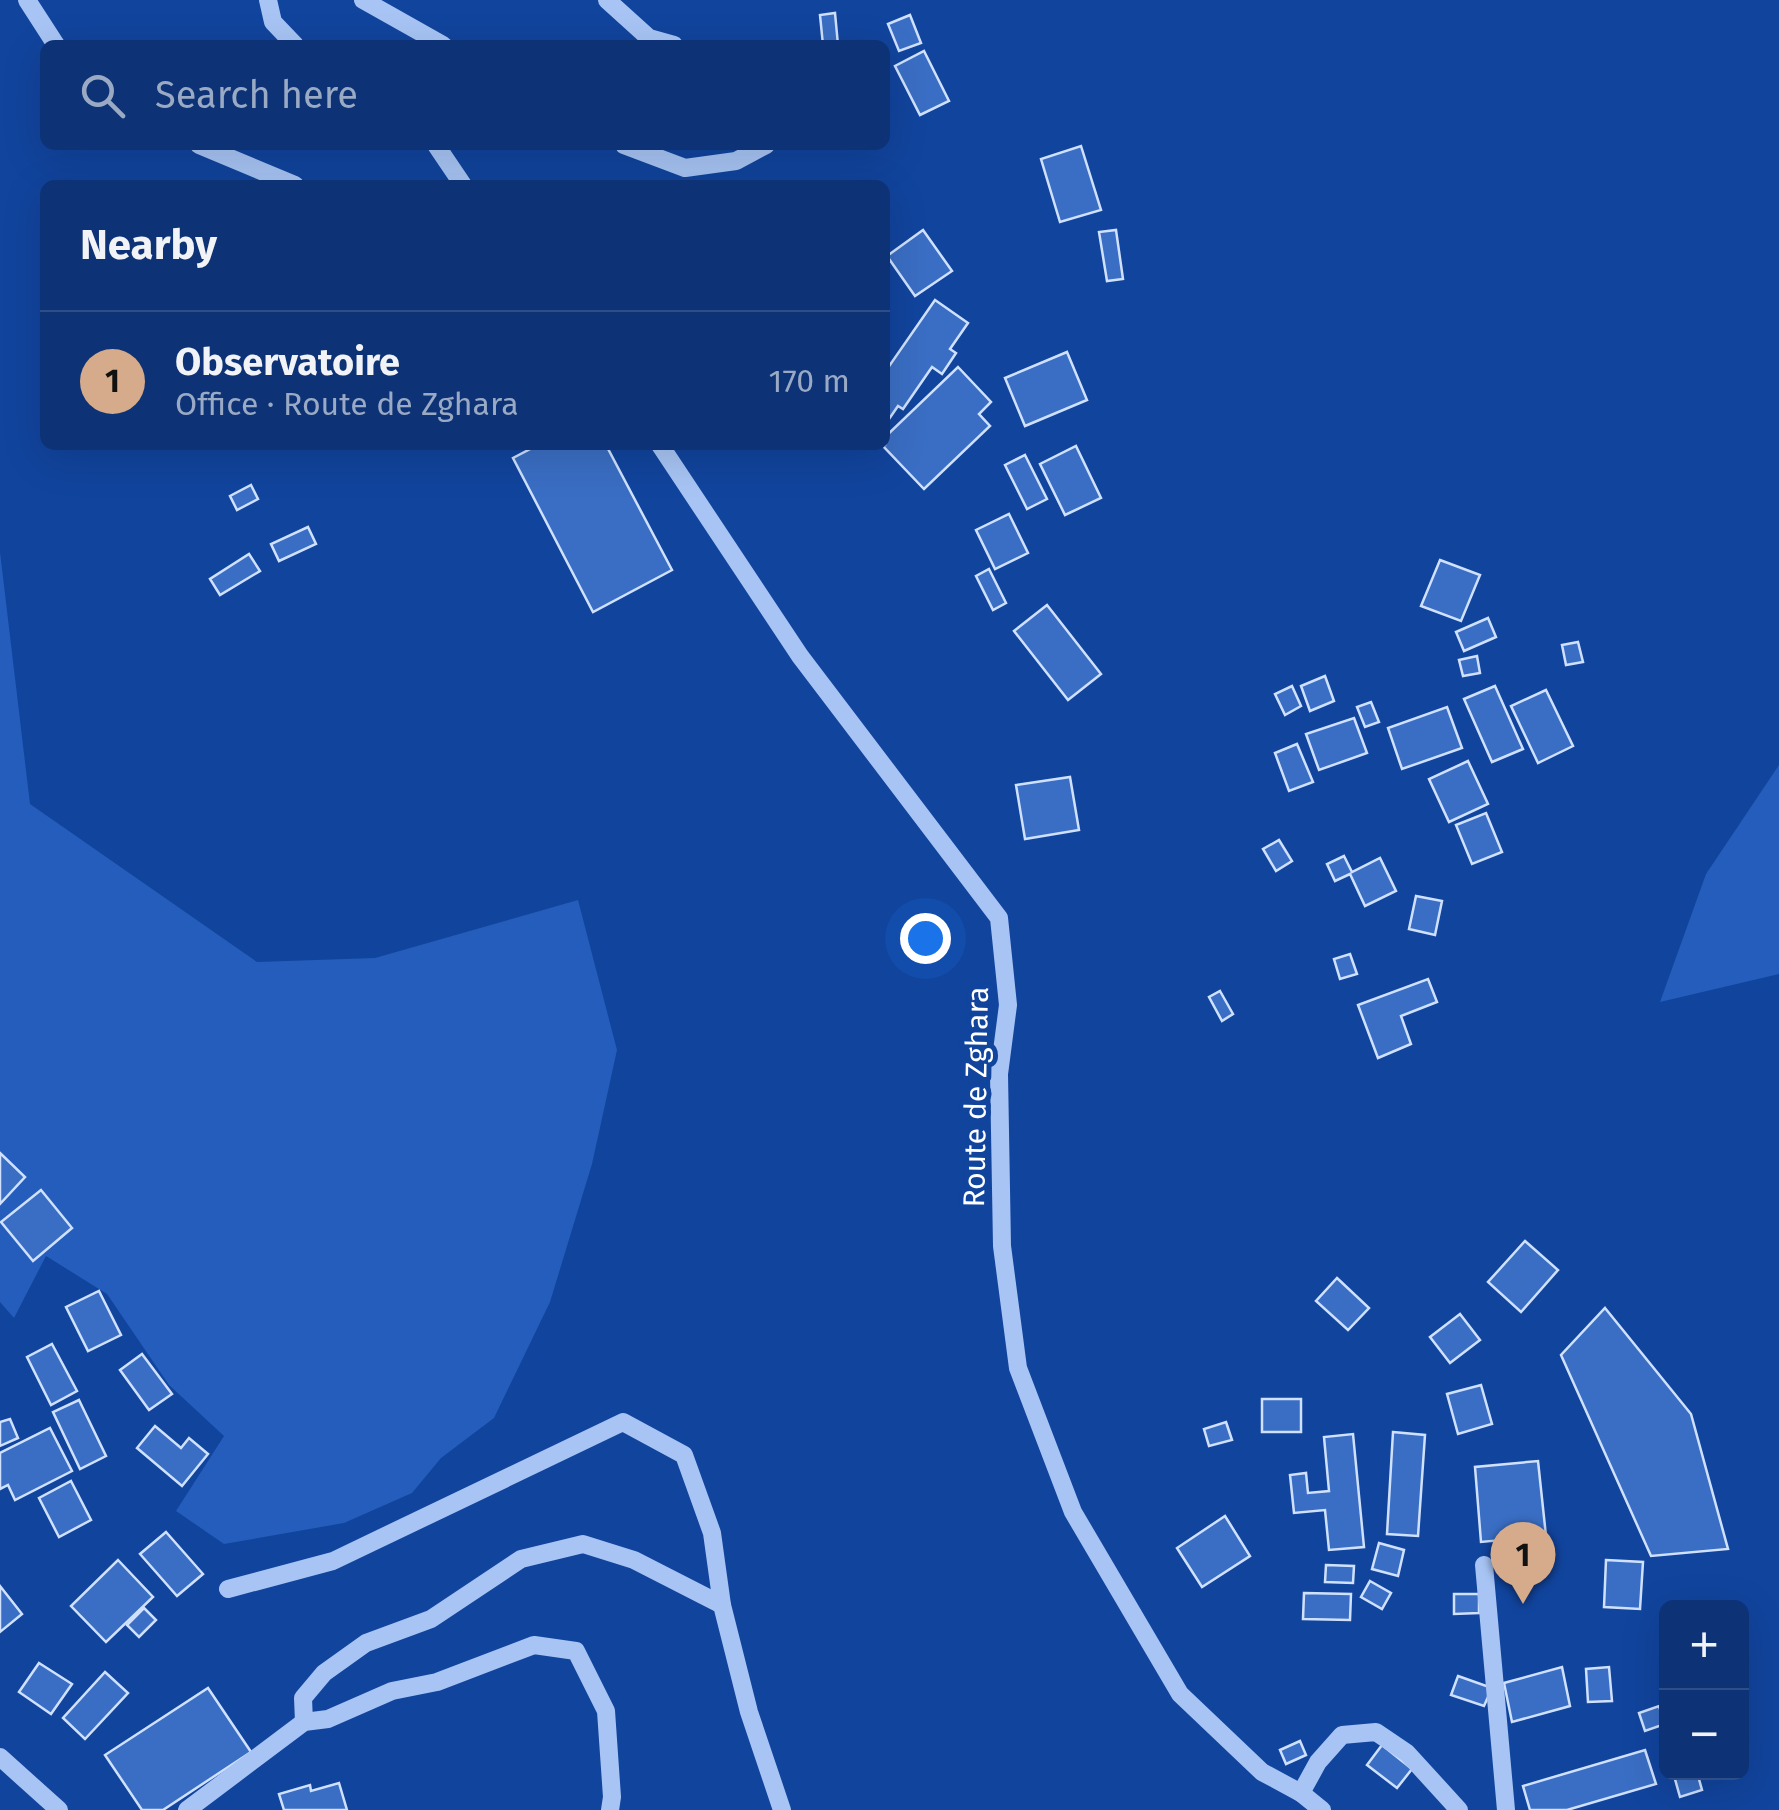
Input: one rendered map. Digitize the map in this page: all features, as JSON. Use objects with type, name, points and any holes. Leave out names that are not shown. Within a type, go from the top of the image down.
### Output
[{"type":"street","points":[[27,0],[53,40]]},
{"type":"street","points":[[268,0],[272,22],[290,40]]},
{"type":"street","points":[[364,0],[434,40]]},
{"type":"street","points":[[607,0],[648,38],[655,40]]},
{"type":"street","points":[[211,150],[282,180]]},
{"type":"street","points":[[439,150],[460,180]]},
{"type":"street","points":[[637,150],[685,168],[736,162],[757,150]]},
{"type":"street","name":"Route de Zghara","points":[[663,450],[800,656],[999,918],[1008,1005],[999,1074],[1002,1246],[1018,1368],[1073,1512],[1180,1694],[1262,1772],[1302,1793],[1322,1810]]},
{"type":"street","points":[[228,1590],[333,1561],[623,1422],[684,1454],[712,1533],[722,1605],[749,1712],[782,1810]]},
{"type":"street","points":[[304,1722],[304,1698],[324,1672],[366,1644],[431,1620],[521,1559],[583,1544],[634,1560],[722,1605]]},
{"type":"street","points":[[1484,1564],[1506,1810]]},
{"type":"street","points":[[187,1810],[304,1722],[328,1719],[392,1691],[437,1682],[534,1645],[576,1651],[606,1712],[610,1810]]},
{"type":"street","points":[[1302,1793],[1318,1762],[1342,1735],[1376,1732],[1407,1754],[1458,1810]]},
{"type":"street","points":[[0,1758],[58,1810]]},
{"type":"shaded area","points":[[0,552],[30,804],[257,962],[375,958],[578,900],[617,1050],[592,1164],[550,1302],[494,1418],[441,1458],[412,1493],[344,1523],[224,1544],[176,1511],[224,1436],[169,1385],[107,1294],[46,1256],[14,1318],[0,1302]]},
{"type":"shaded area","points":[[1779,765],[1779,974],[1660,1002],[1706,874]]},
{"type":"building","points":[[835,13],[838,40],[822,40],[820,15]]},
{"type":"building","points":[[910,15],[921,43],[899,51],[888,24]]},
{"type":"building","points":[[924,51],[949,101],[920,115],[895,66]]},
{"type":"building","points":[[1081,146],[1101,210],[1060,222],[1041,159]]},
{"type":"building","points":[[923,230],[952,271],[915,296],[890,260],[890,254]]},
{"type":"building","points":[[1116,230],[1123,279],[1107,281],[1099,232]]},
{"type":"building","points":[[935,300],[968,323],[950,349],[956,353],[942,374],[932,367],[903,409],[898,406],[890,418],[890,365]]},
{"type":"building","points":[[1067,352],[1087,400],[1025,426],[1005,378]]},
{"type":"building","points":[[958,367],[991,402],[979,414],[990,426],[924,489],[887,450],[890,450],[890,432]]},
{"type":"building","points":[[1076,446],[1101,498],[1065,515],[1040,464]]},
{"type":"building","points":[[528,450],[609,450],[672,570],[593,612],[513,458]]},
{"type":"building","points":[[1025,455],[1047,499],[1027,509],[1005,465]]},
{"type":"building","points":[[251,485],[258,499],[237,510],[230,496]]},
{"type":"building","points":[[1009,514],[1028,553],[995,569],[976,530]]},
{"type":"building","points":[[308,527],[316,544],[279,561],[271,544]]},
{"type":"building","points":[[249,554],[260,571],[220,595],[210,579]]},
{"type":"building","points":[[1440,560],[1480,575],[1461,621],[1421,606]]},
{"type":"building","points":[[989,569],[1006,603],[993,610],[976,576]]},
{"type":"building","points":[[1047,605],[1101,674],[1068,700],[1014,631]]},
{"type":"building","points":[[1488,618],[1496,637],[1464,651],[1456,632]]},
{"type":"building","points":[[1578,642],[1583,662],[1566,665],[1562,645]]},
{"type":"building","points":[[1477,656],[1480,673],[1463,676],[1459,660]]},
{"type":"building","points":[[1325,676],[1334,701],[1310,711],[1301,686]]},
{"type":"building","points":[[1292,686],[1301,706],[1285,715],[1275,694]]},
{"type":"building","points":[[1495,686],[1523,749],[1492,762],[1464,699]]},
{"type":"building","points":[[1546,690],[1573,746],[1538,763],[1511,706]]},
{"type":"building","points":[[1371,702],[1379,722],[1365,727],[1357,707]]},
{"type":"building","points":[[1447,707],[1462,748],[1402,769],[1388,728]]},
{"type":"building","points":[[1354,718],[1367,753],[1319,770],[1306,734]]},
{"type":"building","points":[[1297,744],[1313,782],[1289,791],[1275,753]]},
{"type":"building","points":[[1468,761],[1488,804],[1449,822],[1429,779]]},
{"type":"building","points":[[1070,777],[1079,830],[1025,839],[1016,785]]},
{"type":"building","points":[[1486,813],[1502,852],[1472,864],[1456,825]]},
{"type":"building","points":[[1279,840],[1292,861],[1276,871],[1263,849]]},
{"type":"building","points":[[1344,856],[1352,872],[1380,858],[1396,891],[1365,906],[1350,874],[1335,881],[1327,864]]},
{"type":"building","points":[[1416,896],[1442,901],[1435,935],[1409,929]]},
{"type":"building","points":[[1350,954],[1357,974],[1340,979],[1334,959]]},
{"type":"building","points":[[1428,979],[1437,1002],[1401,1016],[1411,1044],[1378,1058],[1358,1005]]},
{"type":"building","points":[[1220,991],[1233,1014],[1222,1021],[1209,997]]},
{"type":"building","points":[[0,1153],[25,1177],[0,1204]]},
{"type":"building","points":[[41,1190],[72,1228],[33,1261],[1,1222]]},
{"type":"building","points":[[1525,1241],[1558,1270],[1521,1312],[1488,1282]]},
{"type":"building","points":[[1337,1278],[1369,1308],[1348,1330],[1316,1301]]},
{"type":"building","points":[[99,1291],[121,1335],[88,1351],[66,1307]]},
{"type":"building","points":[[1605,1308],[1691,1414],[1728,1549],[1651,1556],[1561,1355]]},
{"type":"building","points":[[1460,1314],[1480,1340],[1450,1363],[1430,1337]]},
{"type":"building","points":[[52,1344],[77,1391],[51,1405],[27,1357]]},
{"type":"building","points":[[142,1354],[172,1394],[149,1410],[120,1370]]},
{"type":"building","points":[[1481,1385],[1492,1424],[1458,1434],[1447,1394]]},
{"type":"building","points":[[1262,1399],[1301,1399],[1301,1432],[1262,1432]]},
{"type":"building","points":[[79,1400],[106,1456],[80,1469],[53,1412]]},
{"type":"building","points":[[10,1419],[18,1438],[0,1446],[0,1422]]},
{"type":"building","points":[[1226,1422],[1232,1440],[1209,1446],[1204,1429]]},
{"type":"building","points":[[155,1426],[181,1448],[189,1438],[208,1454],[182,1486],[137,1448]]},
{"type":"building","points":[[50,1428],[72,1471],[15,1500],[8,1485],[0,1489],[0,1453]]},
{"type":"building","points":[[1393,1432],[1425,1435],[1418,1536],[1387,1534]]},
{"type":"building","points":[[1353,1434],[1364,1547],[1329,1550],[1325,1510],[1294,1513],[1290,1475],[1306,1473],[1308,1493],[1329,1491],[1324,1437]]},
{"type":"building","points":[[1538,1461],[1546,1536],[1481,1542],[1475,1467]]},
{"type":"building","points":[[71,1481],[91,1520],[59,1537],[39,1498]]},
{"type":"building","points":[[1225,1516],[1250,1556],[1202,1587],[1177,1548]]},
{"type":"building","points":[[166,1532],[203,1574],[177,1596],[140,1554]]},
{"type":"building","points":[[1379,1543],[1404,1550],[1398,1576],[1372,1569]]},
{"type":"building","points":[[1541,1558],[1541,1571],[1497,1571],[1497,1559]]},
{"type":"building","points":[[118,1560],[153,1597],[106,1642],[71,1606]]},
{"type":"building","points":[[1606,1560],[1643,1562],[1640,1609],[1604,1607]]},
{"type":"building","points":[[1326,1565],[1354,1566],[1353,1583],[1325,1582]]},
{"type":"building","points":[[1370,1581],[1391,1593],[1382,1609],[1361,1597]]},
{"type":"building","points":[[0,1586],[22,1614],[0,1632]]},
{"type":"building","points":[[1304,1593],[1351,1594],[1350,1620],[1303,1619]]},
{"type":"building","points":[[1454,1594],[1479,1594],[1479,1613],[1454,1614]]},
{"type":"building","points":[[144,1608],[156,1620],[139,1637],[127,1625]]},
{"type":"building","points":[[39,1663],[72,1684],[51,1714],[19,1692]]},
{"type":"building","points":[[1562,1667],[1570,1706],[1512,1722],[1504,1683]]},
{"type":"building","points":[[1609,1667],[1612,1701],[1588,1702],[1586,1669]]},
{"type":"building","points":[[105,1672],[128,1693],[85,1739],[63,1718]]},
{"type":"building","points":[[1458,1676],[1492,1688],[1484,1706],[1451,1695]]},
{"type":"building","points":[[208,1688],[251,1752],[163,1810],[142,1810],[105,1755]]},
{"type":"building","points":[[1659,1706],[1659,1726],[1645,1731],[1639,1713]]},
{"type":"building","points":[[1300,1741],[1306,1755],[1286,1764],[1280,1750]]},
{"type":"building","points":[[1382,1745],[1412,1769],[1397,1788],[1367,1765]]},
{"type":"building","points":[[1645,1750],[1656,1784],[1567,1810],[1530,1810],[1523,1786]]},
{"type":"building","points":[[1675,1780],[1699,1780],[1702,1790],[1680,1797]]},
{"type":"building","points":[[339,1783],[347,1810],[284,1810],[279,1794],[310,1785],[311,1791]]},
{"type":"place","name":"Observatoire","points":[[1523,1604]]}]
